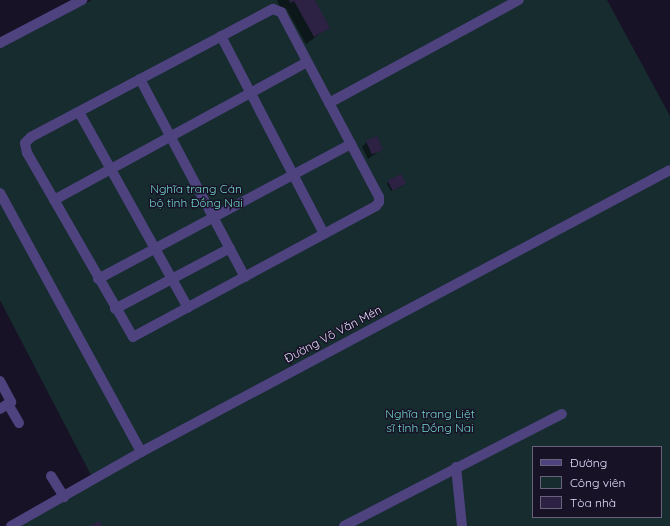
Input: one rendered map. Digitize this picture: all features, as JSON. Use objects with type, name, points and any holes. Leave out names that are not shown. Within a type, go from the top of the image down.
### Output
[{"type":"street","points":[[1,40],[82,0]]},
{"type":"street","points":[[329,103],[519,0]]},
{"type":"street","points":[[273,8],[281,12],[307,62],[379,197],[379,202],[376,206],[133,338],[115,309],[27,153],[25,143],[31,137],[273,8]]},
{"type":"street","points":[[221,36],[324,234]]},
{"type":"street","points":[[54,200],[307,62]]},
{"type":"street","points":[[140,79],[245,277]]},
{"type":"street","points":[[79,112],[188,308]]},
{"type":"street","points":[[98,279],[351,144]]},
{"type":"street","name":"Đường Võ Văn Mén","points":[[11,526],[141,452],[670,170]]},
{"type":"street","points":[[0,193],[141,452]]},
{"type":"street","points":[[115,309],[230,248]]},
{"type":"street","points":[[0,382],[11,402],[4,407],[19,423]]},
{"type":"street","points":[[344,526],[456,467],[562,414]]},
{"type":"street","points":[[456,467],[462,526]]},
{"type":"street","points":[[51,476],[64,497]]},
{"type":"green space","name":"Nghĩa trang Cán bộ tỉnh Đồng Nai","points":[[92,0],[607,0],[670,116],[670,165],[141,447],[92,477],[0,300],[0,48]]},
{"type":"green space","name":"Nghĩa trang Liệt sĩ tỉnh Đồng Nai","points":[[670,174],[670,526],[19,526],[143,456]]},
{"type":"building","points":[[289,0],[315,0],[330,28],[314,37],[294,1],[290,3]]},
{"type":"building","points":[[377,136],[383,150],[372,154],[366,141]]},
{"type":"building","points":[[401,174],[406,184],[393,191],[388,181]]},
{"type":"building","points":[[99,521],[102,526],[90,526]]}]
